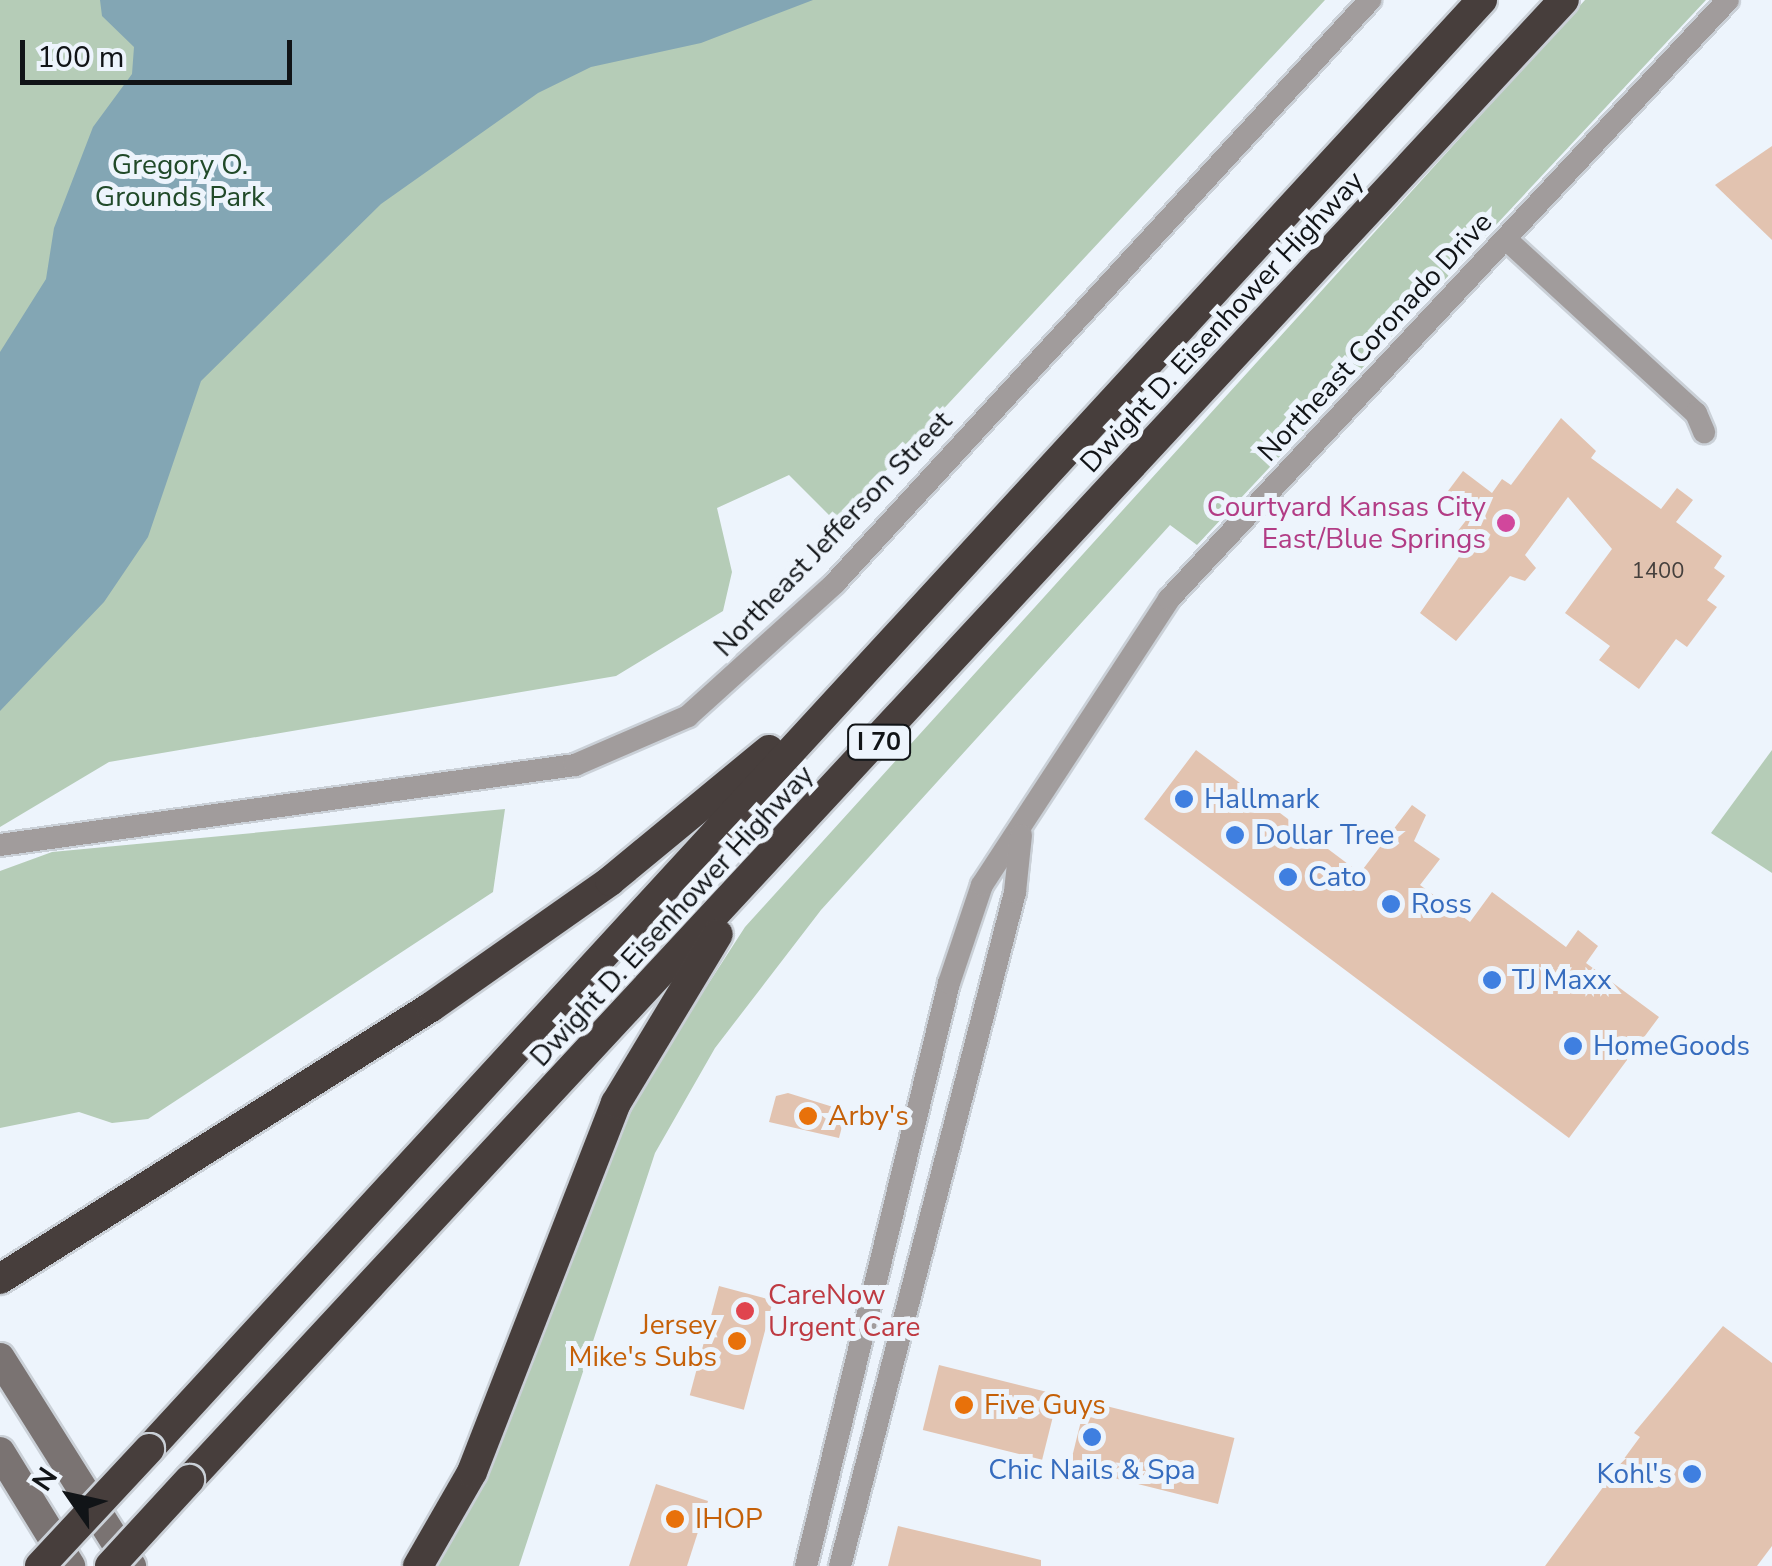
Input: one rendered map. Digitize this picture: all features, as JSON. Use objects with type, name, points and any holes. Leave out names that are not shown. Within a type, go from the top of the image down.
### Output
[{"type":"highway","name":"Dwight D. Eisenhower Highway","points":[[40,1566],[1482,0]]},
{"type":"highway","name":"Dwight D. Eisenhower Highway","points":[[110,1566],[750,882],[1564,0]]},
{"type":"highway","points":[[6,1270],[431,1007],[610,881],[852,681]]},
{"type":"highway","points":[[418,1566],[472,1472],[616,1104],[750,882]]},
{"type":"main road","points":[[0,1358],[131,1566]]},
{"type":"main road","points":[[0,1452],[70,1566]]},
{"type":"street","name":"Northeast Jefferson Street","points":[[0,845],[575,765],[688,716],[834,584],[1370,0]]},
{"type":"street","name":"Northeast Coronado Drive","points":[[806,1566],[949,983],[982,884],[1021,831],[1089,708],[1169,599],[1728,0]]},
{"type":"street","points":[[1508,240],[1696,413],[1704,432]]},
{"type":"street","name":"Northeast Coronado Drive","points":[[840,1566],[1015,892],[1021,831]]},
{"type":"green space","points":[[0,0],[1325,0],[837,523],[789,475],[717,508],[732,572],[723,611],[616,676],[109,762],[0,827]]},
{"type":"green space","points":[[1585,0],[1706,0],[1197,545],[1170,525],[821,910],[715,1048],[655,1153],[519,1566],[434,1566],[488,1467],[635,1097],[745,927]]},
{"type":"green space","points":[[1772,750],[1772,873],[1711,833]]},
{"type":"green space","points":[[505,809],[493,892],[148,1119],[112,1123],[79,1112],[0,1128],[0,871],[52,852]]},
{"type":"water","name":"Gregory O. Grounds Park","points":[[100,0],[813,0],[701,43],[591,67],[538,93],[381,204],[201,381],[148,537],[104,602],[0,711],[0,352],[46,279],[54,228],[93,127],[132,74],[134,47],[102,16]]},
{"type":"building","points":[[1772,146],[1772,240],[1715,185]]},
{"type":"building","points":[[1561,418],[1596,451],[1591,458],[1661,509],[1677,488],[1693,500],[1676,522],[1722,556],[1714,568],[1725,576],[1707,600],[1717,607],[1687,647],[1676,639],[1639,689],[1599,660],[1610,646],[1565,613],[1612,549],[1568,497],[1525,555],[1536,568],[1525,581],[1510,576],[1456,641],[1420,613],[1470,541],[1457,532],[1471,514],[1445,495],[1463,471],[1492,493],[1502,479],[1511,485]]},
{"type":"building","points":[[1196,750],[1360,873],[1412,805],[1426,815],[1414,841],[1440,859],[1420,885],[1470,922],[1492,892],[1566,947],[1578,930],[1598,946],[1586,963],[1659,1017],[1569,1138],[1144,819]]},
{"type":"building","name":"Arby's","points":[[788,1093],[846,1111],[839,1138],[769,1122],[776,1096]]},
{"type":"building","points":[[719,1286],[773,1300],[744,1410],[690,1395]]},
{"type":"building","name":"Kohl's","points":[[1723,1326],[1772,1363],[1772,1546],[1757,1566],[1545,1566],[1640,1437],[1634,1433]]},
{"type":"building","points":[[939,1365],[1058,1395],[1042,1460],[923,1430]]},
{"type":"building","points":[[1086,1401],[1234,1438],[1218,1504],[1070,1467]]},
{"type":"building","points":[[656,1484],[708,1501],[687,1566],[629,1566]]},
{"type":"building","points":[[898,1526],[1041,1560],[1041,1566],[888,1566]]},
{"type":"place","name":"Courtyard Kansas City East/Blue Springs","points":[[1506,523]]},
{"type":"place","name":"Hallmark","points":[[1184,799]]},
{"type":"place","name":"Dollar Tree","points":[[1235,835]]},
{"type":"place","name":"Cato","points":[[1288,877]]},
{"type":"place","name":"Ross","points":[[1391,904]]},
{"type":"place","name":"TJ Maxx","points":[[1492,980]]},
{"type":"place","name":"HomeGoods","points":[[1573,1046]]},
{"type":"place","name":"Arby's","points":[[808,1116]]},
{"type":"place","name":"CareNow Urgent Care","points":[[745,1311]]},
{"type":"place","name":"Jersey Mike's Subs","points":[[737,1341]]},
{"type":"place","name":"Five Guys","points":[[964,1405]]},
{"type":"place","name":"Chic Nails & Spa","points":[[1092,1437]]},
{"type":"place","name":"Kohl's","points":[[1692,1474]]},
{"type":"place","name":"IHOP","points":[[675,1519]]}]
